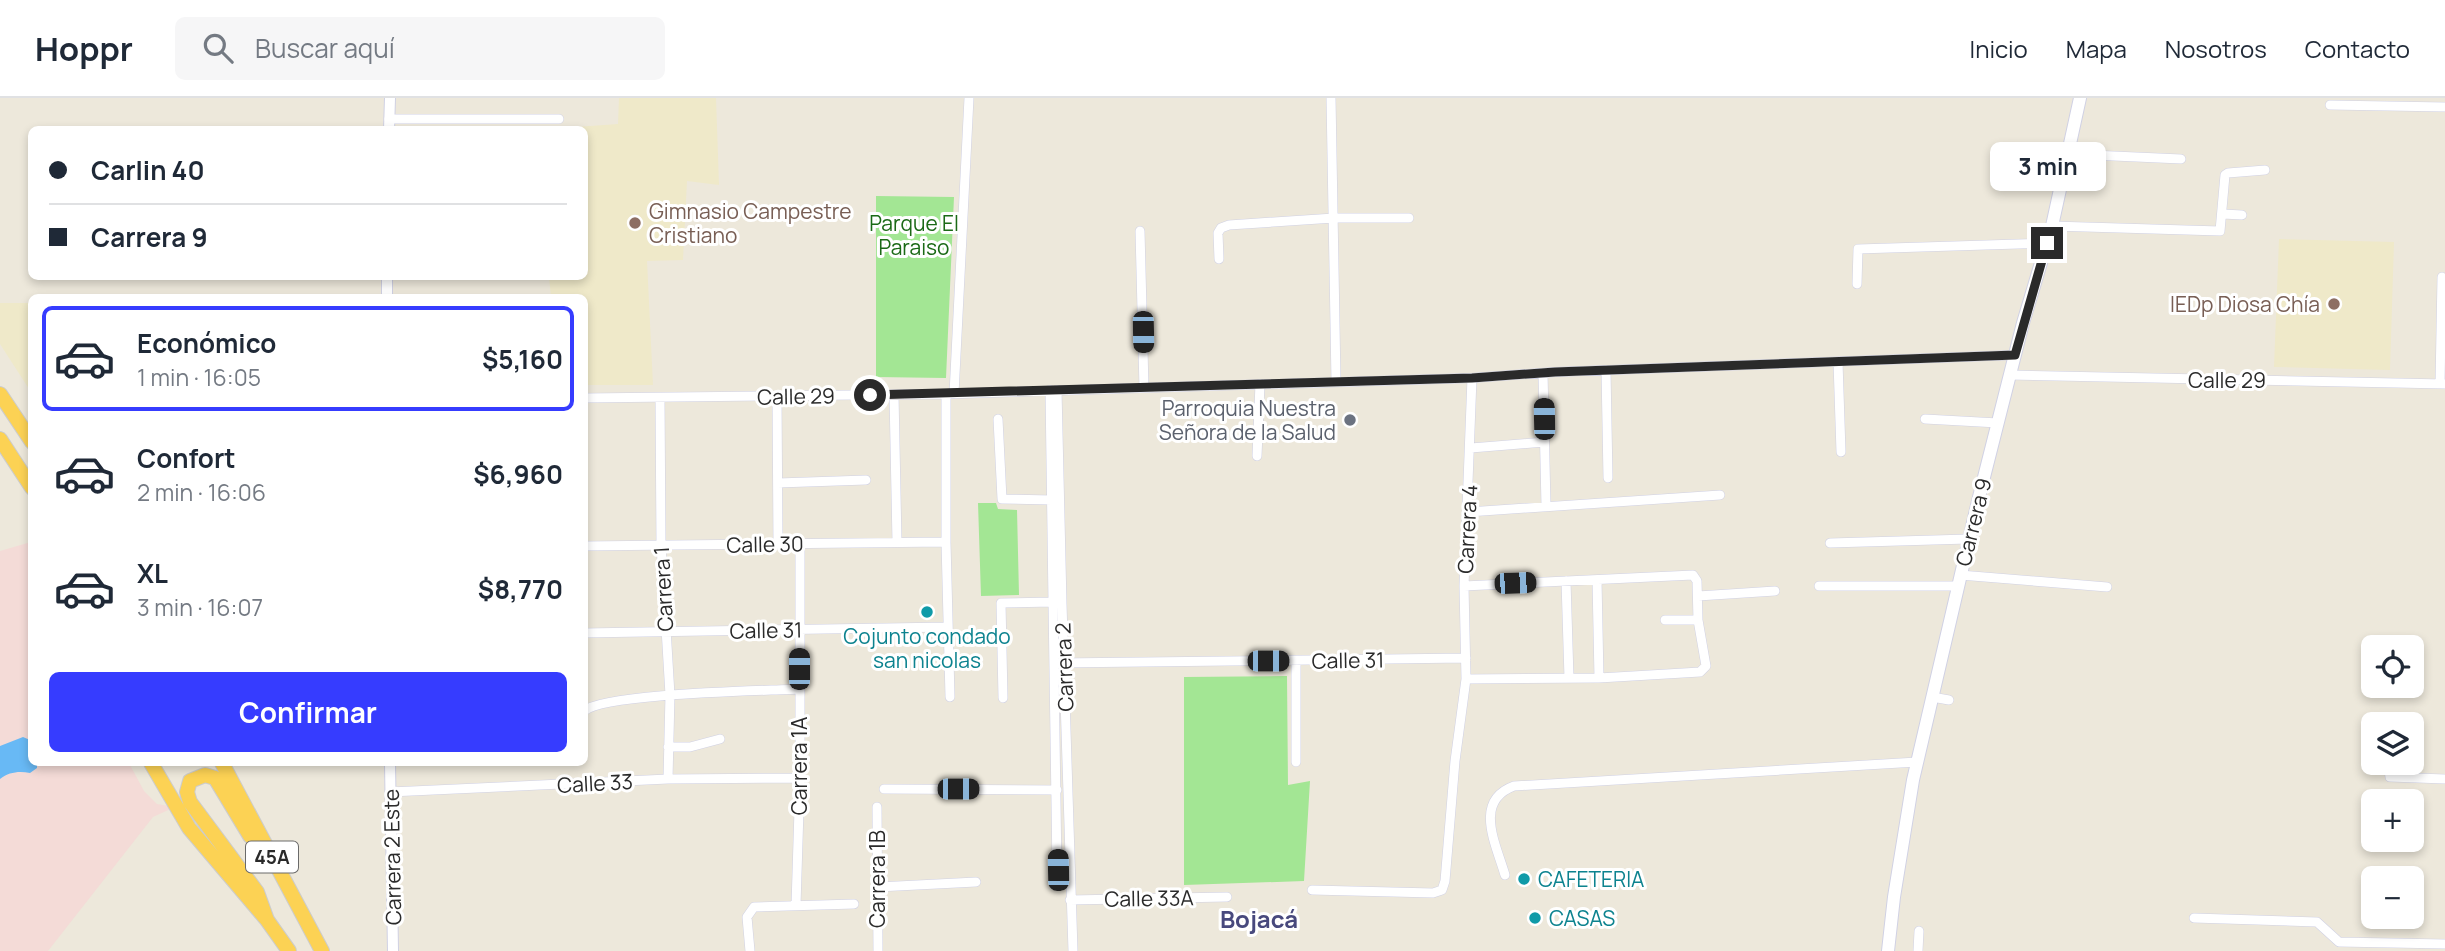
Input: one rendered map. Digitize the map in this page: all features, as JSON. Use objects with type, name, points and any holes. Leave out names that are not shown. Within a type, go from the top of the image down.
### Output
[{"type":"highway","points":[[0,394],[28,436]]},
{"type":"highway","points":[[0,439],[28,482]]},
{"type":"highway","name":"45A","points":[[153,766],[189,828],[267,920],[289,951]]},
{"type":"highway","name":"45A","points":[[224,766],[322,951]]},
{"type":"highway","points":[[267,920],[257,892],[190,802],[187,792],[190,781],[205,775],[215,778],[250,836],[268,848]]},
{"type":"main road","name":"Carrera 9","points":[[1888,951],[1907,809],[1917,762],[1968,540],[2015,355],[2052,226],[2080,98]]},
{"type":"street","points":[[390,98],[389,124],[559,120]]},
{"type":"street","points":[[950,698],[946,542],[950,394],[969,98]]},
{"type":"street","points":[[1331,98],[1336,381]]},
{"type":"street","points":[[2330,104],[2445,107]]},
{"type":"street","points":[[2069,155],[2181,159]]},
{"type":"street","points":[[2052,226],[2220,231],[2223,214],[2222,183],[2225,175],[2265,170]]},
{"type":"street","points":[[2223,214],[2242,215]]},
{"type":"street","points":[[1219,259],[1218,233],[1221,228],[1229,225],[1334,218],[1409,218]]},
{"type":"street","points":[[1140,231],[1144,388]]},
{"type":"street","points":[[1857,284],[1858,249],[2047,243]]},
{"type":"street","points":[[2442,277],[2442,384]]},
{"type":"street","name":"Calle 29","points":[[588,398],[950,394],[1472,378],[1605,370],[2015,355]]},
{"type":"street","points":[[1838,362],[1841,452]]},
{"type":"street","points":[[1605,370],[1608,478]]},
{"type":"street","points":[[1543,373],[1546,506]]},
{"type":"street","name":"Calle 29","points":[[2010,375],[2442,384]]},
{"type":"street","name":"Carrera 4","points":[[1312,890],[1433,893],[1441,890],[1445,881],[1465,679],[1464,586],[1472,378]]},
{"type":"street","points":[[1257,456],[1261,384]]},
{"type":"street","points":[[1054,390],[1062,556],[1058,603],[1056,746],[1058,870]]},
{"type":"street","name":"Carrera 2","points":[[1054,390],[1052,500],[1058,603]]},
{"type":"street","points":[[894,395],[897,542]]},
{"type":"street","points":[[776,396],[778,544]]},
{"type":"street","name":"Carrera 1","points":[[660,398],[661,545],[670,695],[668,779]]},
{"type":"street","points":[[998,419],[1002,499],[1052,500]]},
{"type":"street","points":[[1924,419],[1998,423]]},
{"type":"street","points":[[1471,448],[1544,442]]},
{"type":"street","points":[[778,483],[866,480]]},
{"type":"street","points":[[1468,512],[1720,495]]},
{"type":"street","points":[[1830,543],[1968,540]]},
{"type":"street","name":"Calle 30","points":[[588,545],[946,542]]},
{"type":"street","name":"Carrera 1A","points":[[796,905],[800,778],[800,544]]},
{"type":"street","points":[[1464,586],[1695,576],[1706,666],[1700,672],[1599,678],[1465,679]]},
{"type":"street","points":[[1597,580],[1599,678]]},
{"type":"street","points":[[1818,586],[1959,580],[2107,586]]},
{"type":"street","points":[[1566,581],[1569,678]]},
{"type":"street","points":[[1698,596],[1774,591]]},
{"type":"street","points":[[1003,698],[1001,603],[1058,603]]},
{"type":"street","points":[[1665,620],[1699,620]]},
{"type":"street","name":"Calle 31","points":[[588,633],[948,627]]},
{"type":"street","name":"Calle 31","points":[[1058,663],[1466,658]]},
{"type":"street","points":[[1296,661],[1296,762]]},
{"type":"street","name":"Carrera 2","points":[[1058,663],[1067,746],[1073,951]]},
{"type":"street","points":[[588,709],[597,703],[670,695],[799,689]]},
{"type":"street","points":[[1933,697],[1949,700]]},
{"type":"street","points":[[668,747],[690,747],[720,739]]},
{"type":"street","points":[[1056,746],[1067,746]]},
{"type":"street","points":[[1504,875],[1489,815],[1498,795],[1514,786],[1917,762]]},
{"type":"street","name":"Carrera 2 Este","points":[[390,766],[393,951]]},
{"type":"street","points":[[2390,775],[2445,779]]},
{"type":"street","name":"Calle 33","points":[[390,792],[668,779],[800,778]]},
{"type":"street","points":[[884,789],[1058,790]]},
{"type":"street","name":"Carrera 1B","points":[[877,807],[878,951]]},
{"type":"street","points":[[878,887],[976,883]]},
{"type":"street","name":"Calle 33A","points":[[1070,900],[1227,897]]},
{"type":"street","points":[[750,951],[747,917],[754,907],[854,904]]},
{"type":"street","points":[[2194,918],[2317,922],[2339,942],[2445,944]]},
{"type":"street","points":[[1918,951],[1919,931]]},
{"type":"shaded area","name":"Gimnasio Campestre Cristiano","points":[[619,98],[716,98],[719,185],[687,181],[683,260],[647,261],[653,385],[588,385],[588,294],[551,294],[549,280],[588,280],[588,126],[618,124]]},
{"type":"shaded area","name":"IEDp Diosa Chía","points":[[2279,239],[2394,242],[2390,370],[2274,367]]},
{"type":"shaded area","points":[[0,303],[28,303],[28,387],[0,344]]},
{"type":"shaded area","points":[[28,543],[28,766],[131,766],[144,791],[157,804],[175,807],[153,817],[48,951],[0,951],[0,551]]},
{"type":"green space","name":"Parque El Paraiso","points":[[876,196],[954,197],[946,378],[876,377]]},
{"type":"green space","points":[[978,503],[996,503],[998,509],[1017,510],[1019,595],[981,596]]},
{"type":"green space","points":[[1287,676],[1288,785],[1310,781],[1304,881],[1184,885],[1184,677]]},
{"type":"water","points":[[23,737],[28,739],[28,766],[37,768],[30,773],[14,773],[0,779],[0,746]]},
{"type":"place","name":"Gimnasio Campestre Cristiano","points":[[635,223]]},
{"type":"place","name":"IEDp Diosa Chía","points":[[2334,304]]},
{"type":"place","name":"Parroquia Nuestra Señora de la Salud","points":[[1350,420]]},
{"type":"place","name":"Cojunto condado san nicolas","points":[[927,612]]},
{"type":"place","name":"CAFETERIA","points":[[1524,879]]},
{"type":"place","name":"CASAS","points":[[1535,918]]},
{"type":"district","name":"Bojacá","points":[[1259,918]]},
{"type":"route","points":[[870,395],[1472,378],[1555,372],[2015,355],[2047,243]]}]
